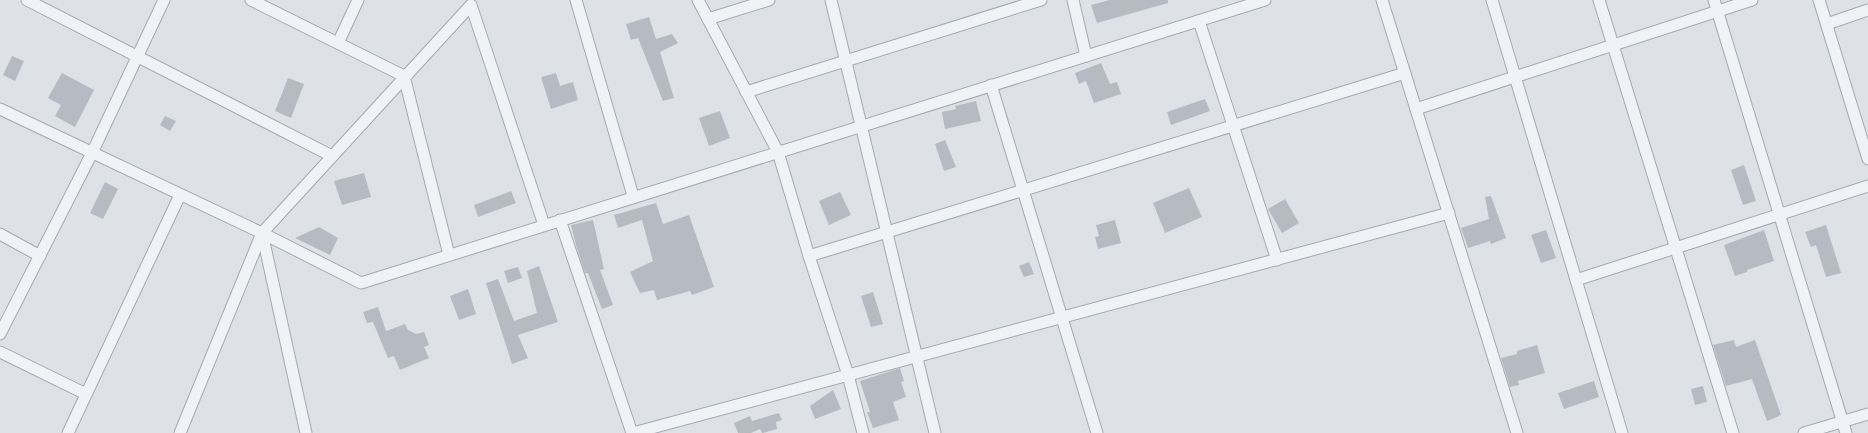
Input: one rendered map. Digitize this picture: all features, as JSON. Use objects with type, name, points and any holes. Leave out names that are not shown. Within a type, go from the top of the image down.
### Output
[{"type":"street","points":[[27,0],[332,156]]},
{"type":"street","points":[[0,334],[92,153],[136,55],[164,0]]},
{"type":"street","points":[[251,0],[404,76],[449,255]]},
{"type":"street","points":[[338,43],[358,0]]},
{"type":"street","points":[[576,0],[633,196]]},
{"type":"street","points":[[698,0],[778,152],[809,256],[848,375],[863,433]]},
{"type":"street","points":[[708,19],[769,0]]},
{"type":"street","points":[[832,0],[935,433]]},
{"type":"street","points":[[746,92],[1041,0]]},
{"type":"street","points":[[1072,0],[1086,56]]},
{"type":"street","points":[[0,109],[262,233],[361,283],[544,226],[633,196],[1265,0]]},
{"type":"street","points":[[1382,0],[1518,433]]},
{"type":"street","points":[[1492,0],[1622,433]]},
{"type":"street","points":[[1599,0],[1733,433]]},
{"type":"street","points":[[1714,0],[1846,433]]},
{"type":"street","points":[[1416,109],[1752,0]]},
{"type":"street","points":[[1820,0],[1868,159]]},
{"type":"street","points":[[180,433],[262,233],[404,76],[471,5],[544,226]]},
{"type":"street","points":[[1827,24],[1868,10]]},
{"type":"street","points":[[1199,21],[1277,260]]},
{"type":"street","points":[[809,256],[1405,73]]},
{"type":"street","points":[[992,85],[1097,433]]},
{"type":"street","points":[[1576,280],[1868,186]]},
{"type":"street","points":[[68,433],[180,195]]},
{"type":"street","points":[[560,220],[633,433],[1449,213]]},
{"type":"street","points":[[262,233],[306,433]]},
{"type":"street","points":[[0,234],[40,256]]},
{"type":"street","points":[[0,352],[86,394]]},
{"type":"street","points":[[1804,433],[1868,414]]},
{"type":"building","points":[[1110,0],[1168,0],[1168,3],[1097,23],[1091,5]]},
{"type":"building","points":[[649,17],[656,39],[672,34],[678,43],[660,52],[674,98],[663,101],[638,38],[631,40],[626,24]]},
{"type":"building","points":[[12,56],[24,61],[15,81],[3,75]]},
{"type":"building","points":[[1101,63],[1110,84],[1117,82],[1121,94],[1094,103],[1086,81],[1079,84],[1075,73]]},
{"type":"building","points":[[62,73],[94,90],[75,127],[55,116],[61,105],[48,98]]},
{"type":"building","points":[[556,73],[560,86],[573,82],[578,100],[551,109],[541,77]]},
{"type":"building","points":[[288,78],[304,84],[291,118],[275,111]]},
{"type":"building","points":[[1205,99],[1210,111],[1171,125],[1167,112]]},
{"type":"building","points":[[976,101],[981,121],[945,129],[942,112],[956,109],[955,106]]},
{"type":"building","points":[[720,111],[730,138],[709,146],[699,118]]},
{"type":"building","points":[[165,116],[176,121],[170,131],[160,125]]},
{"type":"building","points":[[945,140],[956,167],[944,171],[935,144]]},
{"type":"building","points":[[1744,165],[1756,201],[1743,205],[1731,170]]},
{"type":"building","points":[[364,173],[371,197],[342,205],[334,181]]},
{"type":"building","points":[[105,182],[118,189],[103,219],[90,213]]},
{"type":"building","points":[[1189,188],[1202,217],[1165,233],[1153,203]]},
{"type":"building","points":[[511,191],[516,203],[478,217],[474,205]]},
{"type":"building","points":[[840,192],[851,215],[829,225],[819,201]]},
{"type":"building","points":[[1491,196],[1506,238],[1491,244],[1490,241],[1468,248],[1461,228],[1489,219],[1485,197]]},
{"type":"building","points":[[1285,199],[1299,223],[1282,233],[1268,209]]},
{"type":"building","points":[[656,203],[663,224],[689,215],[714,287],[692,295],[690,291],[657,300],[654,290],[640,293],[630,272],[653,261],[642,220],[618,228],[614,215]]},
{"type":"building","points":[[593,220],[604,269],[600,270],[613,305],[602,309],[588,273],[585,273],[571,225]]},
{"type":"building","points":[[1115,220],[1121,243],[1098,249],[1095,237],[1099,236],[1096,225]]},
{"type":"building","points":[[1826,225],[1841,273],[1826,277],[1816,245],[1811,247],[1805,232]]},
{"type":"building","points":[[319,227],[338,238],[330,255],[295,238]]},
{"type":"building","points":[[1546,230],[1556,258],[1541,263],[1531,235]]},
{"type":"building","points":[[1764,230],[1774,261],[1747,270],[1747,272],[1735,276],[1724,245]]},
{"type":"building","points":[[1029,262],[1034,274],[1024,277],[1019,266]]},
{"type":"building","points":[[539,266],[558,322],[518,335],[528,358],[512,364],[486,283],[498,279],[514,321],[537,313],[527,271]]},
{"type":"building","points":[[518,267],[522,278],[508,283],[504,271]]},
{"type":"building","points":[[468,289],[476,314],[459,320],[450,296]]},
{"type":"building","points":[[873,292],[883,324],[871,327],[861,296]]},
{"type":"building","points":[[378,307],[386,331],[405,324],[408,330],[416,334],[424,332],[429,345],[424,347],[429,358],[400,370],[394,356],[388,358],[373,322],[367,323],[363,312]]},
{"type":"building","points":[[1734,340],[1736,347],[1755,340],[1781,415],[1767,421],[1752,379],[1726,386],[1713,345]]},
{"type":"building","points":[[1537,345],[1545,373],[1518,381],[1519,385],[1510,387],[1501,358],[1517,354],[1517,351]]},
{"type":"building","points":[[900,368],[904,381],[901,382],[906,397],[893,402],[899,420],[873,428],[867,412],[870,412],[860,381]]},
{"type":"building","points":[[1594,381],[1599,397],[1564,409],[1558,393]]},
{"type":"building","points":[[1703,386],[1707,402],[1695,405],[1691,389]]},
{"type":"building","points":[[833,390],[841,409],[815,419],[810,406]]},
{"type":"building","points":[[779,413],[782,420],[776,422],[777,429],[763,433],[760,429],[751,433],[738,433],[734,423],[750,416],[752,421]]}]
